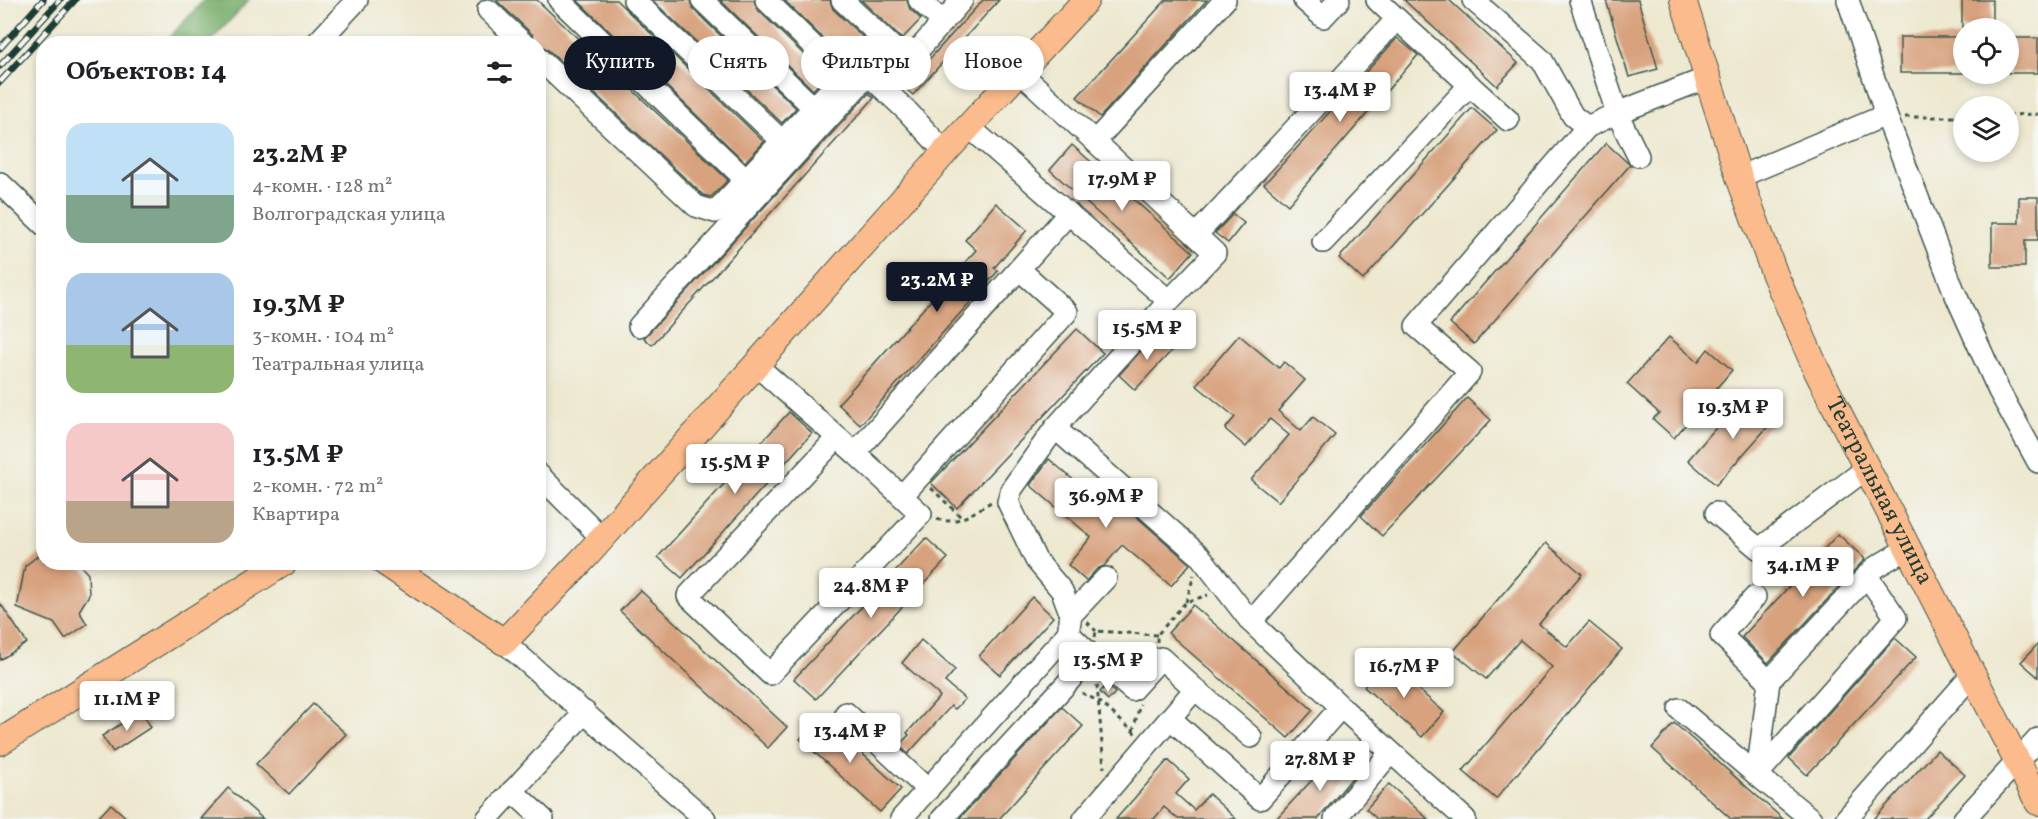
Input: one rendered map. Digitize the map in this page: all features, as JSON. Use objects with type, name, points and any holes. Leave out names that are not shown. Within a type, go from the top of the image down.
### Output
[{"type":"main road","points":[[1044,45],[1086,0]]},
{"type":"main road","name":"Театральная улица","points":[[1683,0],[1739,177],[1775,275],[1817,371],[2038,802]]},
{"type":"main road","points":[[396,570],[504,642],[602,537],[1001,90]]},
{"type":"main road","points":[[0,742],[272,570]]},
{"type":"street","points":[[323,36],[357,0]]},
{"type":"street","points":[[559,0],[746,180]]},
{"type":"street","points":[[634,0],[782,141]]},
{"type":"street","points":[[702,0],[814,108]]},
{"type":"street","points":[[766,0],[803,36]]},
{"type":"street","points":[[842,0],[908,62],[962,0]]},
{"type":"street","points":[[919,0],[943,22]]},
{"type":"street","points":[[1095,141],[1226,0]]},
{"type":"street","points":[[1304,0],[1323,17],[1339,0]]},
{"type":"street","points":[[1377,0],[1508,120]]},
{"type":"street","points":[[1473,0],[1542,60],[1573,116],[1587,127]]},
{"type":"street","points":[[1580,0],[1617,113],[1638,156]]},
{"type":"street","points":[[1848,0],[1886,115],[1953,291],[1999,391],[2038,462]]},
{"type":"street","points":[[488,10],[516,36]]},
{"type":"street","points":[[1196,235],[1397,19]]},
{"type":"street","points":[[546,65],[696,206],[715,212],[831,90]]},
{"type":"street","points":[[1251,622],[1470,372],[1416,326],[1587,127],[1707,78]]},
{"type":"street","points":[[1323,242],[1470,85]]},
{"type":"street","points":[[639,326],[854,90]]},
{"type":"street","points":[[884,90],[945,152]]},
{"type":"street","points":[[1040,90],[1215,253],[1055,428],[1011,490],[1008,502],[1036,560],[1062,591],[1070,624],[1092,656],[1132,690],[1161,658],[1251,737]]},
{"type":"street","points":[[1739,177],[1886,115]]},
{"type":"street","points":[[968,126],[1169,301]]},
{"type":"street","points":[[0,183],[36,217]]},
{"type":"street","points":[[855,453],[1069,213]]},
{"type":"street","points":[[902,496],[1067,312],[1019,269]]},
{"type":"street","points":[[756,365],[855,453],[921,514],[771,674],[688,596],[837,438]]},
{"type":"street","points":[[1055,428],[1200,556],[1251,622],[1390,753],[1465,819]]},
{"type":"street","points":[[1716,513],[1759,549],[1866,469]]},
{"type":"street","points":[[546,482],[602,537]]},
{"type":"street","points":[[1757,775],[1769,681],[1874,568],[1908,548]]},
{"type":"street","points":[[1757,775],[1896,618],[1867,576]]},
{"type":"street","points":[[901,819],[1070,624],[1106,578]]},
{"type":"street","points":[[1755,597],[1721,635],[1769,681]]},
{"type":"street","points":[[504,642],[705,819]]},
{"type":"street","points":[[942,819],[1092,656]]},
{"type":"street","points":[[1846,819],[1973,674]]},
{"type":"street","points":[[1084,819],[1195,689]]},
{"type":"street","points":[[1170,718],[1260,799],[1341,707]]},
{"type":"street","points":[[1679,709],[1811,819]]},
{"type":"street","points":[[487,819],[585,712]]},
{"type":"street","points":[[846,713],[928,790]]},
{"type":"street","points":[[1964,819],[2038,739]]},
{"type":"street","points":[[1335,819],[1390,753]]},
{"type":"street","points":[[512,791],[543,819]]},
{"type":"path","points":[[2019,115],[2038,114]]},
{"type":"path","points":[[1886,115],[1914,118],[1953,117]]},
{"type":"path","points":[[919,477],[962,518]]},
{"type":"path","points":[[921,514],[951,522],[1011,490]]},
{"type":"path","points":[[1157,635],[1186,602],[1200,556]]},
{"type":"path","points":[[1186,602],[1226,589]]},
{"type":"path","points":[[1106,793],[1100,702],[1092,656],[1096,631],[1157,635]]},
{"type":"path","points":[[1157,635],[1161,658]]},
{"type":"path","points":[[1064,686],[1100,702],[1148,744]]},
{"type":"green space","points":[[204,0],[249,0],[216,36],[171,36]]},
{"type":"building","points":[[496,0],[537,0],[575,36],[564,36],[564,65],[546,49],[546,36],[533,36]]},
{"type":"building","points":[[577,0],[616,0],[654,36],[614,36]]},
{"type":"building","points":[[652,0],[690,0],[693,9],[721,36],[690,36]]},
{"type":"building","points":[[720,0],[754,0],[757,9],[785,36],[757,36]]},
{"type":"building","points":[[784,0],[830,0],[833,9],[862,36],[821,36]]},
{"type":"building","points":[[861,0],[907,0],[910,9],[921,19],[905,36],[899,36]]},
{"type":"building","points":[[983,0],[999,0],[966,36],[950,36]]},
{"type":"building","points":[[1166,0],[1207,0],[1100,117],[1077,97]]},
{"type":"building","points":[[1404,0],[1449,0],[1518,63],[1497,86]]},
{"type":"building","points":[[1606,0],[1638,0],[1658,69],[1629,77]]},
{"type":"building","points":[[1962,0],[1992,0],[1992,18],[1962,18]]},
{"type":"building","points":[[1900,37],[1953,37],[1953,73],[1900,73]]},
{"type":"building","points":[[1397,38],[1418,55],[1288,205],[1264,184]]},
{"type":"building","points":[[2019,38],[2038,38],[2038,73],[2019,73]]},
{"type":"building","points":[[789,40],[801,52],[801,78],[789,67]]},
{"type":"building","points":[[943,44],[943,62],[931,75],[931,57]]},
{"type":"building","points":[[676,58],[688,69],[688,90],[710,90],[764,142],[745,162],[670,90],[676,90]]},
{"type":"building","points":[[591,90],[632,90],[728,180],[711,197],[703,195]]},
{"type":"building","points":[[747,90],[777,90],[796,108],[782,123]]},
{"type":"building","points":[[907,90],[918,90],[913,95]]},
{"type":"building","points":[[869,93],[874,98],[652,345],[644,338]]},
{"type":"building","points":[[1472,108],[1497,130],[1363,280],[1339,258]]},
{"type":"building","points":[[1606,143],[1630,165],[1474,344],[1450,323]]},
{"type":"building","points":[[1072,145],[1193,252],[1170,278],[1050,170]]},
{"type":"building","points":[[2019,197],[2038,197],[2038,240],[2025,240],[2025,267],[1992,267],[1992,223],[2019,223]]},
{"type":"building","points":[[996,203],[1027,230],[994,268],[998,271],[860,425],[838,404],[976,250],[965,240]]},
{"type":"building","points":[[1233,214],[1244,223],[1228,243],[1215,233]]},
{"type":"building","points":[[1077,329],[1103,353],[957,508],[931,483]]},
{"type":"building","points":[[1158,332],[1175,347],[1135,390],[1119,375]]},
{"type":"building","points":[[1239,335],[1279,368],[1284,362],[1305,380],[1278,411],[1301,431],[1313,417],[1335,435],[1278,502],[1251,480],[1289,435],[1270,419],[1246,447],[1225,429],[1235,417],[1196,385]]},
{"type":"building","points":[[1669,337],[1698,362],[1708,349],[1732,370],[1674,438],[1653,419],[1659,413],[1627,384]]},
{"type":"building","points":[[1756,394],[1779,414],[1716,485],[1688,460],[1721,422],[1727,427]]},
{"type":"building","points":[[1467,398],[1491,420],[1382,536],[1361,516]]},
{"type":"building","points":[[789,412],[812,433],[682,578],[658,557]]},
{"type":"building","points":[[1049,459],[1111,512],[1120,502],[1190,564],[1171,586],[1122,545],[1104,566],[1097,569],[1086,581],[1068,565],[1091,537],[1030,485]]},
{"type":"building","points":[[1838,534],[1865,559],[1768,663],[1742,637]]},
{"type":"building","points":[[926,538],[948,558],[816,699],[794,679]]},
{"type":"building","points":[[1546,543],[1582,574],[1539,624],[1567,647],[1589,622],[1622,649],[1496,799],[1463,771],[1552,667],[1520,640],[1486,679],[1453,652]]},
{"type":"building","points":[[36,557],[36,570],[84,570],[88,574],[89,595],[79,611],[87,624],[65,639],[54,623],[17,608],[25,566]]},
{"type":"building","points":[[640,590],[787,727],[768,748],[620,611]]},
{"type":"building","points":[[1032,597],[1053,617],[1000,675],[979,656]]},
{"type":"building","points":[[0,603],[27,643],[0,660]]},
{"type":"building","points":[[1193,605],[1313,710],[1288,738],[1168,633]]},
{"type":"building","points":[[1895,638],[1916,657],[1807,775],[1789,758]]},
{"type":"building","points":[[921,640],[955,670],[945,682],[965,699],[955,709],[951,706],[908,754],[899,745],[940,696],[902,663]]},
{"type":"building","points":[[2038,644],[2038,677],[2021,662]]},
{"type":"building","points":[[1387,662],[1444,712],[1422,737],[1364,687]]},
{"type":"building","points":[[1107,685],[1115,693],[1108,700],[1100,692]]},
{"type":"building","points":[[313,704],[346,734],[289,794],[256,764]]},
{"type":"building","points":[[1062,707],[1083,726],[999,819],[959,819]]},
{"type":"building","points":[[141,711],[151,727],[113,752],[102,736]]},
{"type":"building","points":[[821,716],[901,789],[880,812],[800,739]]},
{"type":"building","points":[[1674,723],[1783,819],[1731,819],[1652,748]]},
{"type":"building","points":[[1937,750],[1965,775],[1925,819],[1874,819]]},
{"type":"building","points":[[1336,754],[1356,773],[1318,819],[1276,819]]},
{"type":"building","points":[[1168,760],[1189,779],[1176,794],[1194,810],[1209,794],[1236,819],[1178,819],[1164,807],[1154,819],[1116,819]]},
{"type":"building","points":[[1389,784],[1428,819],[1377,819],[1366,809]]},
{"type":"building","points":[[228,788],[263,819],[201,819]]},
{"type":"building","points":[[111,804],[128,819],[97,819]]},
{"type":"railway","points":[[0,48],[43,0]]},
{"type":"railway","points":[[0,66],[60,0]]},
{"type":"railway","points":[[42,36],[75,0]]},
{"type":"railway","points":[[0,82],[36,43]]}]
